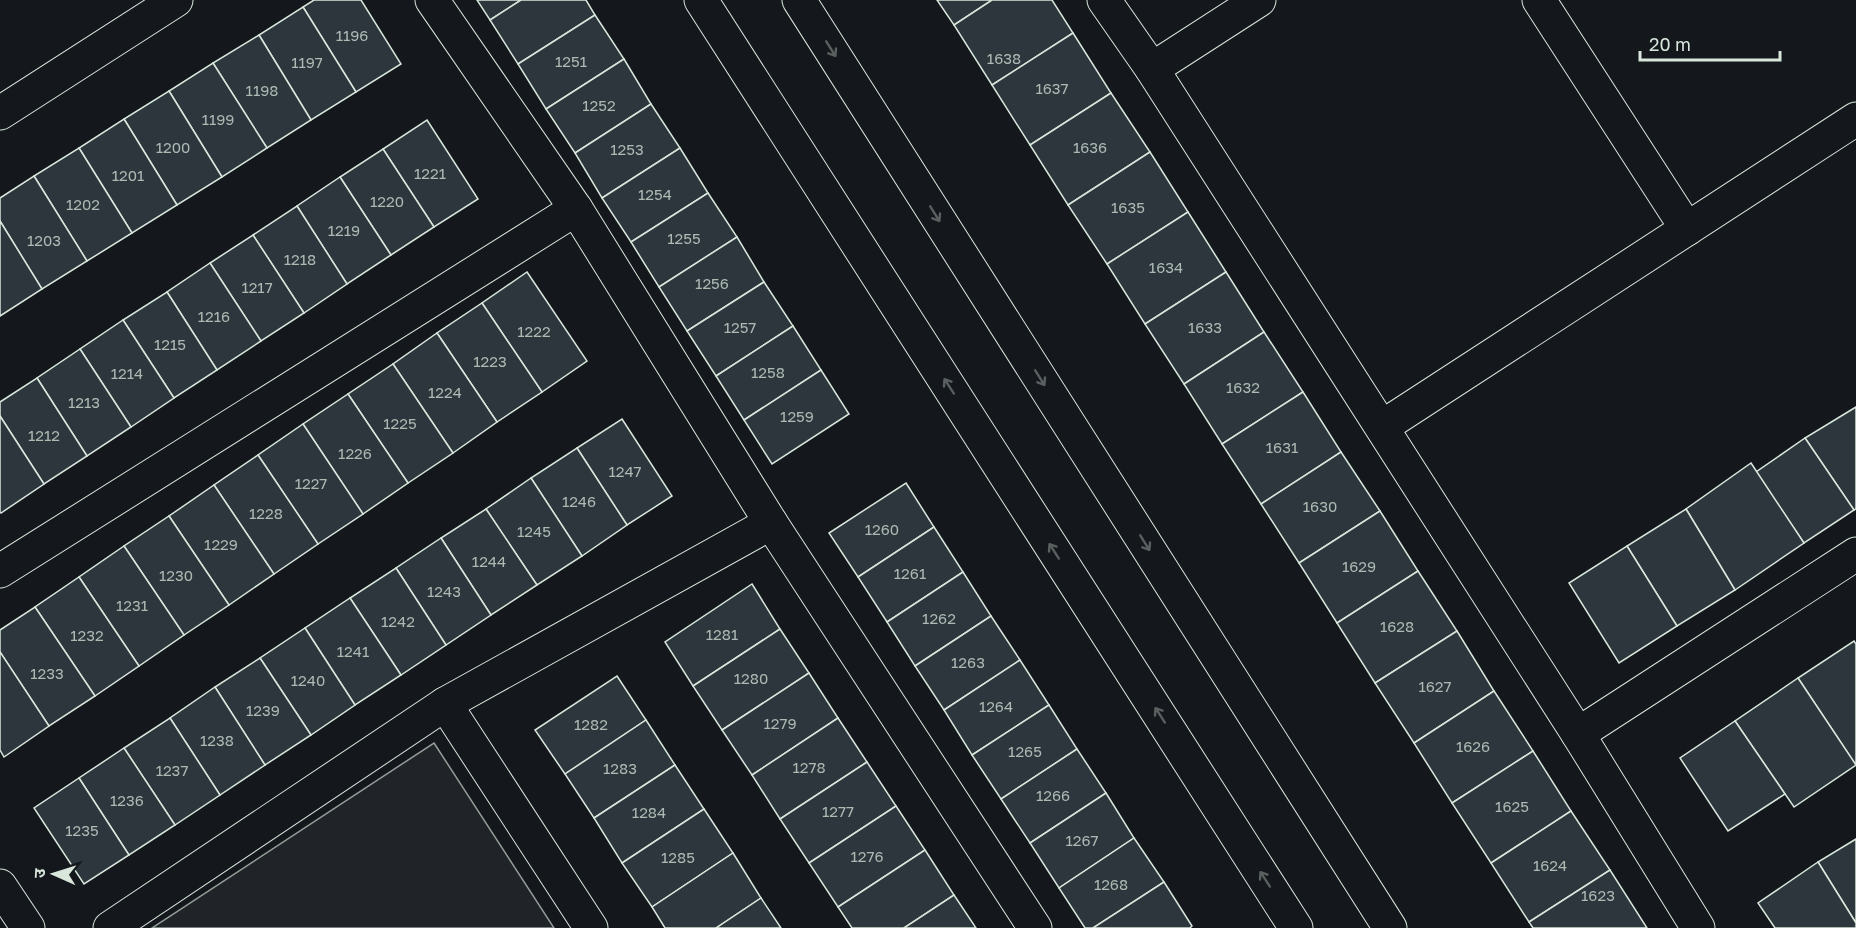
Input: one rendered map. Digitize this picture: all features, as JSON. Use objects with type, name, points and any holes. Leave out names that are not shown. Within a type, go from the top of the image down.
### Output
[{"type":"street","points":[[0,113],[176,0]]},
{"type":"street","points":[[432,0],[576,209],[771,523],[1035,928]]},
{"type":"street","points":[[701,0],[1296,928]]},
{"type":"street","points":[[799,0],[1390,928]]},
{"type":"street","points":[[1104,0],[1152,69],[1382,427],[1578,734],[1698,928]]},
{"type":"street","points":[[1152,69],[1259,0]]},
{"type":"street","points":[[1539,0],[1687,229]]},
{"type":"street","points":[[1382,427],[1856,119]]},
{"type":"street","points":[[0,571],[576,209]]},
{"type":"street","points":[[110,928],[445,704],[771,523]]},
{"type":"street","points":[[1578,734],[1856,554]]},
{"type":"street","points":[[445,704],[591,928]]},
{"type":"street","points":[[0,886],[28,928]]},
{"type":"shaded area","points":[[434,743],[554,928],[152,928]]},
{"type":"building","points":[[314,0],[361,0],[401,64],[356,92],[303,7]]},
{"type":"building","points":[[477,0],[521,0],[490,20]]},
{"type":"building","points":[[521,0],[586,0],[595,15],[518,64],[490,20]]},
{"type":"building","points":[[937,0],[992,0],[954,25]]},
{"type":"building","points":[[992,0],[1052,0],[1073,33],[992,85],[954,25]]},
{"type":"building","points":[[303,7],[356,92],[311,120],[259,35]]},
{"type":"building","points":[[595,15],[624,59],[546,109],[518,64]]},
{"type":"building","points":[[1073,33],[1111,93],[1030,145],[992,85]]},
{"type":"building","points":[[259,35],[311,120],[267,148],[213,63]]},
{"type":"building","points":[[624,59],[651,104],[575,153],[546,109]]},
{"type":"building","points":[[213,63],[267,148],[222,177],[169,91]]},
{"type":"building","points":[[169,91],[222,177],[177,205],[124,119]]},
{"type":"building","points":[[1111,93],[1150,152],[1068,205],[1030,145]]},
{"type":"building","points":[[651,104],[680,148],[602,198],[575,153]]},
{"type":"building","points":[[124,119],[177,205],[132,233],[79,148]]},
{"type":"building","points":[[427,120],[478,199],[434,227],[383,149]]},
{"type":"building","points":[[79,148],[132,233],[87,261],[34,176]]},
{"type":"building","points":[[680,148],[708,193],[631,242],[602,198]]},
{"type":"building","points":[[383,149],[434,227],[391,255],[340,177]]},
{"type":"building","points":[[1150,152],[1188,212],[1107,264],[1068,205]]},
{"type":"building","points":[[34,176],[87,261],[42,289],[0,221],[0,198]]},
{"type":"building","points":[[340,177],[391,255],[347,284],[297,206]]},
{"type":"building","points":[[708,193],[737,237],[659,287],[631,242]]},
{"type":"building","points":[[297,206],[347,284],[304,313],[253,235]]},
{"type":"building","points":[[1188,212],[1226,272],[1145,324],[1107,264]]},
{"type":"building","points":[[0,221],[42,289],[0,316]]},
{"type":"building","points":[[253,235],[304,313],[261,341],[210,263]]},
{"type":"building","points":[[737,237],[764,282],[687,331],[659,287]]},
{"type":"building","points":[[210,263],[261,341],[217,370],[167,292]]},
{"type":"building","points":[[527,272],[587,361],[542,392],[482,303]]},
{"type":"building","points":[[1226,272],[1264,332],[1184,384],[1145,324]]},
{"type":"building","points":[[764,282],[793,326],[716,376],[687,331]]},
{"type":"building","points":[[167,292],[217,370],[174,398],[123,320]]},
{"type":"building","points":[[482,303],[542,392],[497,422],[437,333]]},
{"type":"building","points":[[123,320],[174,398],[131,427],[80,349]]},
{"type":"building","points":[[793,326],[821,370],[744,420],[716,376]]},
{"type":"building","points":[[1264,332],[1303,392],[1222,444],[1184,384]]},
{"type":"building","points":[[437,333],[497,422],[453,453],[393,364]]},
{"type":"building","points":[[80,349],[131,427],[87,456],[37,378]]},
{"type":"building","points":[[393,364],[453,453],[408,483],[348,394]]},
{"type":"building","points":[[821,370],[849,414],[772,464],[744,420]]},
{"type":"building","points":[[37,378],[87,456],[44,484],[0,416],[0,402]]},
{"type":"building","points":[[1303,392],[1341,452],[1261,504],[1222,444]]},
{"type":"building","points":[[348,394],[408,483],[363,514],[303,424]]},
{"type":"building","points":[[1856,407],[1856,509],[1854,510],[1805,438]]},
{"type":"building","points":[[0,416],[44,484],[1,513],[0,512]]},
{"type":"building","points":[[622,419],[672,496],[627,525],[577,448]]},
{"type":"building","points":[[303,424],[363,514],[318,544],[258,455]]},
{"type":"building","points":[[1805,438],[1854,510],[1804,543],[1756,472]]},
{"type":"building","points":[[577,448],[627,525],[582,556],[531,478]]},
{"type":"building","points":[[1341,452],[1380,511],[1299,563],[1261,504]]},
{"type":"building","points":[[258,455],[318,544],[274,574],[214,485]]},
{"type":"building","points":[[1751,463],[1804,543],[1735,590],[1686,509]]},
{"type":"building","points":[[531,478],[582,556],[537,585],[486,509]]},
{"type":"building","points":[[906,483],[934,527],[858,577],[829,533]]},
{"type":"building","points":[[214,485],[274,574],[229,605],[169,516]]},
{"type":"building","points":[[486,509],[537,585],[491,615],[441,538]]},
{"type":"building","points":[[1686,509],[1735,590],[1677,626],[1627,546]]},
{"type":"building","points":[[1380,511],[1418,571],[1337,623],[1299,563]]},
{"type":"building","points":[[169,516],[229,605],[184,635],[124,546]]},
{"type":"building","points":[[934,527],[963,572],[887,622],[858,577]]},
{"type":"building","points":[[441,538],[491,615],[446,645],[396,568]]},
{"type":"building","points":[[124,546],[184,635],[139,666],[79,577]]},
{"type":"building","points":[[1627,546],[1677,626],[1619,663],[1569,583]]},
{"type":"building","points":[[396,568],[446,645],[401,675],[350,598]]},
{"type":"building","points":[[1418,571],[1457,631],[1375,683],[1337,623]]},
{"type":"building","points":[[963,572],[991,616],[915,666],[887,622]]},
{"type":"building","points":[[79,577],[139,666],[95,696],[35,607]]},
{"type":"building","points":[[752,584],[780,629],[693,686],[665,642]]},
{"type":"building","points":[[350,598],[401,675],[355,705],[305,628]]},
{"type":"building","points":[[35,607],[95,696],[49,726],[0,652],[0,630]]},
{"type":"building","points":[[991,616],[1020,660],[944,710],[915,666]]},
{"type":"building","points":[[305,628],[355,705],[311,735],[260,658]]},
{"type":"building","points":[[780,629],[809,673],[722,730],[693,686]]},
{"type":"building","points":[[1457,631],[1494,691],[1414,743],[1375,683]]},
{"type":"building","points":[[1854,641],[1856,644],[1856,765],[1798,678]]},
{"type":"building","points":[[0,652],[49,726],[4,757],[0,750]]},
{"type":"building","points":[[260,658],[311,735],[265,765],[215,687]]},
{"type":"building","points":[[1020,660],[1049,705],[972,755],[944,710]]},
{"type":"building","points":[[809,673],[838,718],[752,775],[722,730]]},
{"type":"building","points":[[617,676],[646,720],[565,774],[535,730]]},
{"type":"building","points":[[1798,678],[1856,765],[1794,807],[1735,721]]},
{"type":"building","points":[[215,687],[265,765],[220,795],[170,718]]},
{"type":"building","points":[[1494,691],[1533,751],[1452,803],[1414,743]]},
{"type":"building","points":[[1049,705],[1077,749],[1001,799],[972,755]]},
{"type":"building","points":[[170,718],[220,795],[175,825],[124,748]]},
{"type":"building","points":[[838,718],[867,762],[780,819],[752,775]]},
{"type":"building","points":[[646,720],[675,765],[594,818],[565,774]]},
{"type":"building","points":[[1735,721],[1785,794],[1728,831],[1680,758]]},
{"type":"building","points":[[124,748],[175,825],[129,855],[79,778]]},
{"type":"building","points":[[1077,749],[1106,793],[1030,843],[1001,799]]},
{"type":"building","points":[[1533,751],[1571,811],[1491,863],[1452,803]]},
{"type":"building","points":[[867,762],[896,806],[809,863],[780,819]]},
{"type":"building","points":[[675,765],[704,809],[622,863],[594,818]]},
{"type":"building","points":[[79,778],[129,855],[84,884],[34,808]]},
{"type":"building","points":[[1106,793],[1134,838],[1059,888],[1030,843]]},
{"type":"building","points":[[896,806],[925,850],[838,907],[809,863]]},
{"type":"building","points":[[704,809],[733,853],[652,907],[622,863]]},
{"type":"building","points":[[1571,811],[1610,870],[1529,922],[1491,863]]},
{"type":"building","points":[[1134,838],[1164,882],[1093,928],[1085,928],[1059,888]]},
{"type":"building","points":[[1856,839],[1856,923],[1818,862]]},
{"type":"building","points":[[925,850],[954,895],[904,928],[852,928],[838,907]]},
{"type":"building","points":[[733,853],[761,898],[716,928],[665,928],[652,907]]},
{"type":"building","points":[[1818,862],[1856,923],[1856,928],[1775,928],[1758,903]]},
{"type":"building","points":[[1610,870],[1647,928],[1533,928],[1529,922]]},
{"type":"building","points":[[1164,882],[1192,926],[1190,928],[1093,928]]},
{"type":"building","points":[[954,895],[976,928],[904,928]]},
{"type":"building","points":[[761,898],[781,928],[716,928]]}]
